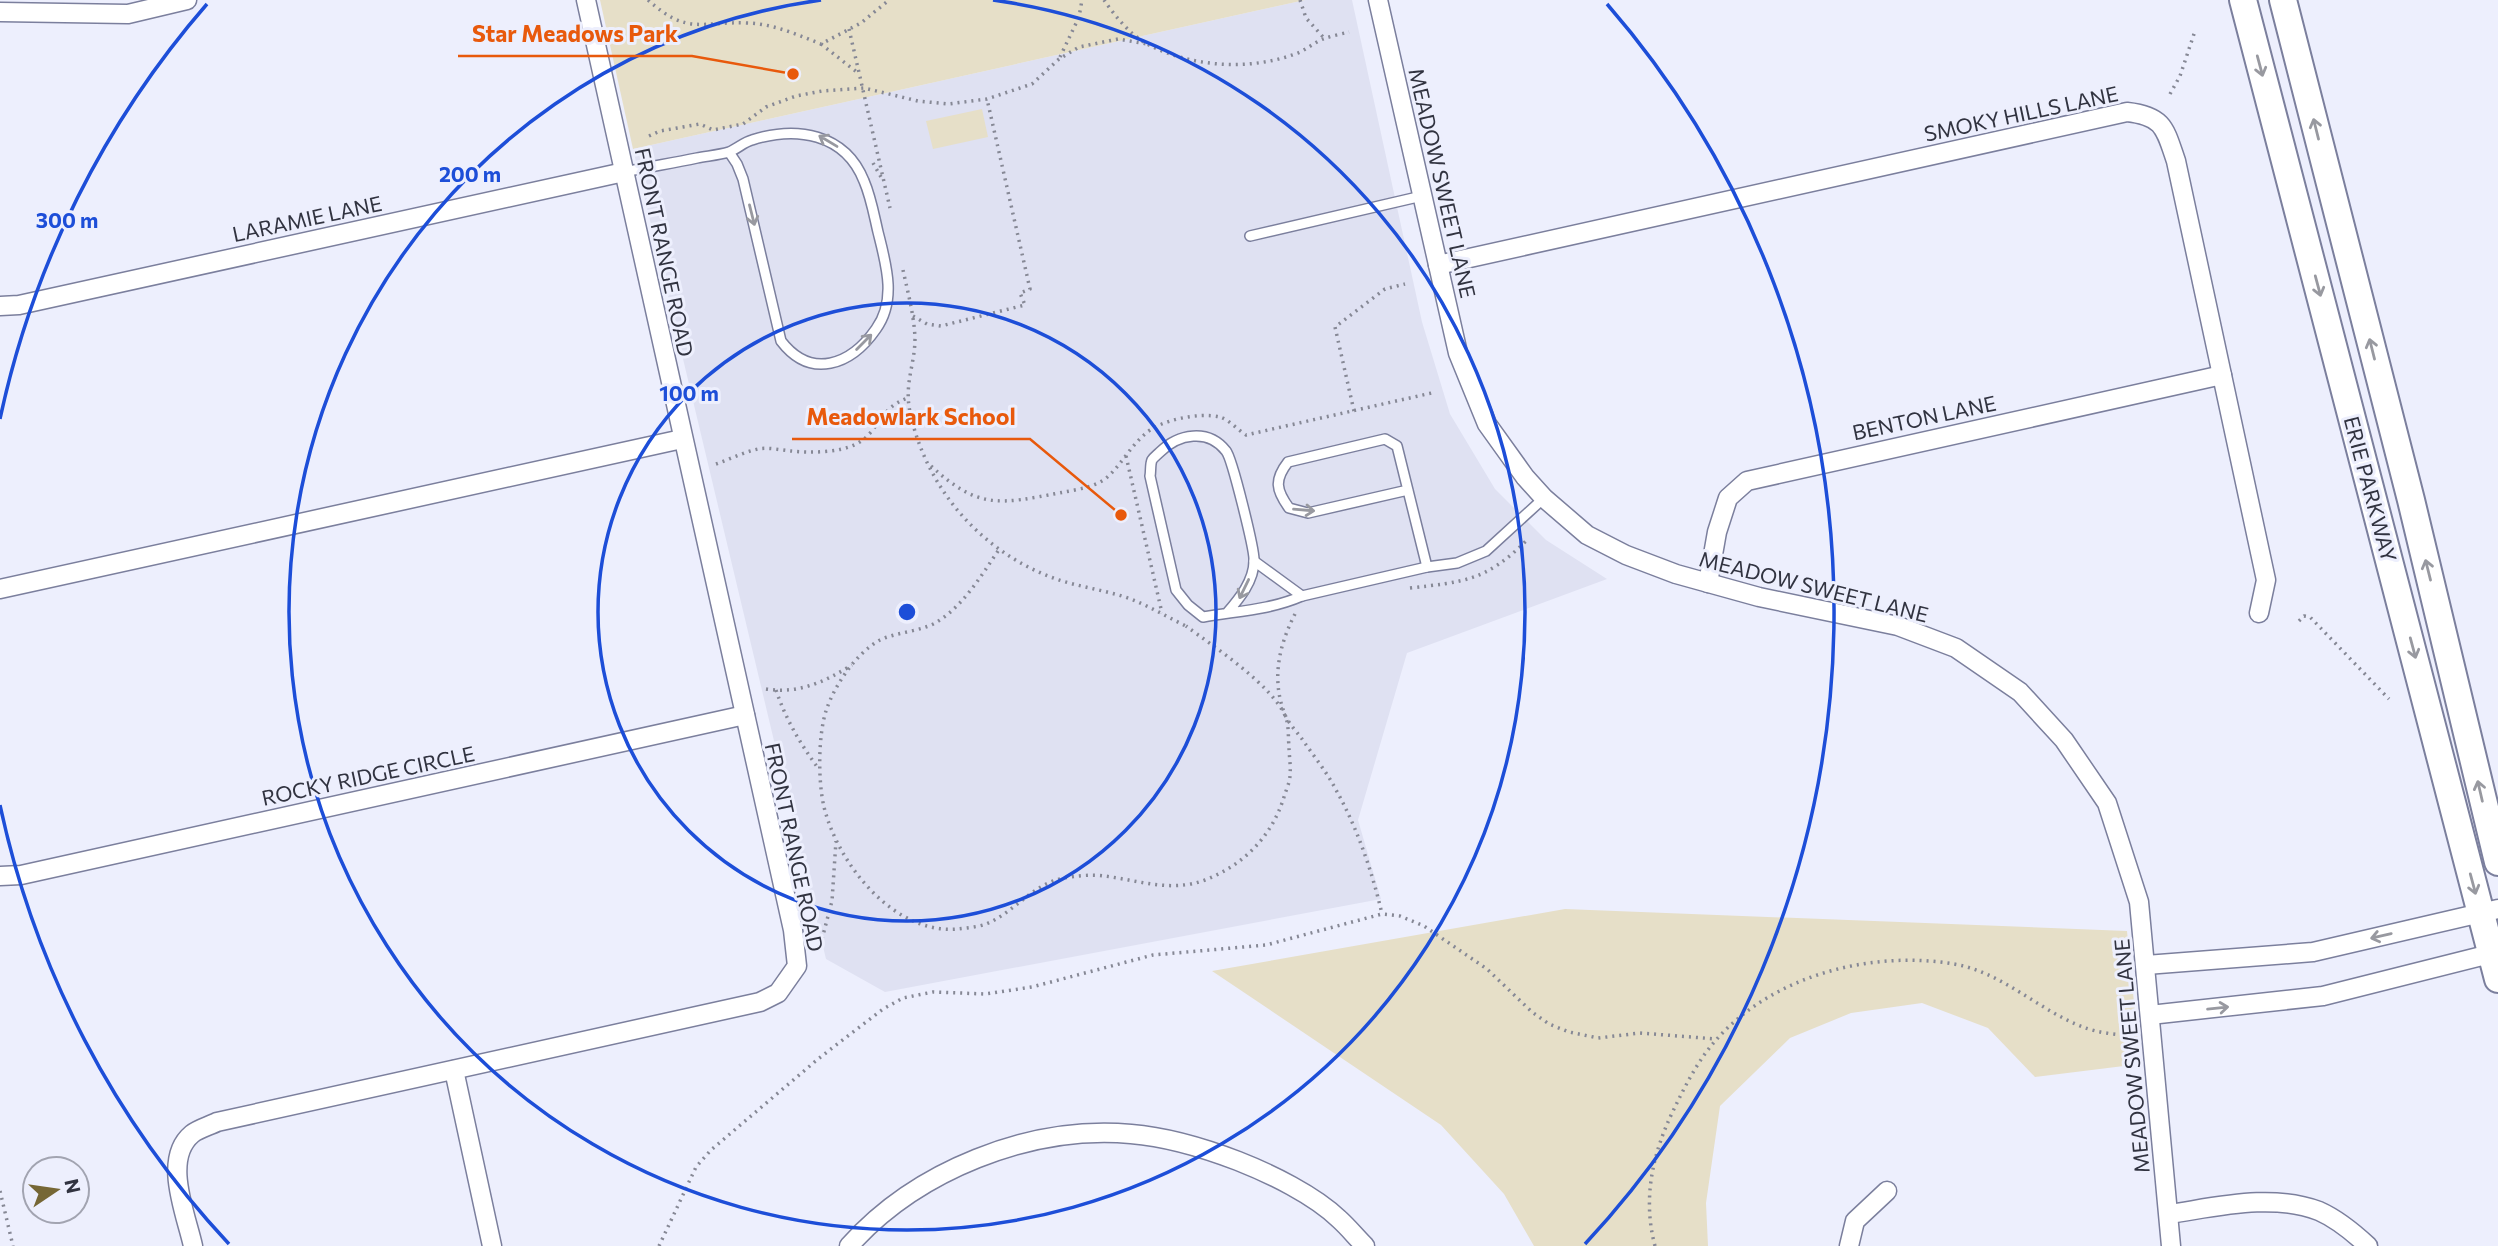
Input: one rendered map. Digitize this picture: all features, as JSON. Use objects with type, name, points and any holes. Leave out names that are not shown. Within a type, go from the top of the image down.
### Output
[{"type":"main road","name":"ERIE PARKWAY","points":[[2243,0],[2489,911],[2496,962]]},
{"type":"main road","name":"ERIE PARKWAY","points":[[2283,0],[2411,500],[2498,862]]},
{"type":"street","points":[[0,12],[128,14],[187,0]]},
{"type":"street","name":"FRONT RANGE ROAD","points":[[193,1246],[176,1171],[179,1151],[192,1134],[217,1122],[760,1002],[778,993],[797,966],[793,930],[586,0]]},
{"type":"street","name":"MEADOW SWEET LANE","points":[[1383,1],[1422,196],[1458,353],[1487,424],[1525,477],[1544,498],[1587,535],[1626,555],[1759,597],[1898,626],[1956,649],[2020,691],[2064,740],[2107,803],[2140,902],[2171,1246]]},
{"type":"street","name":"SMOKY HILLS LANE","points":[[1437,264],[2127,112],[2149,114],[2165,130],[2176,161],[2266,580],[2259,613]]},
{"type":"street","name":"LARAMIE LANE","points":[[0,306],[19,305],[624,172]]},
{"type":"street","name":"BENTON LANE","points":[[1708,583],[1717,532],[1728,498],[1747,481],[2222,375]]},
{"type":"street","points":[[0,589],[682,439]]},
{"type":"street","name":"ROCKY RIDGE CIRCLE","points":[[0,876],[21,875],[745,715]]},
{"type":"street","points":[[2146,965],[2313,952],[2489,911]]},
{"type":"street","points":[[2150,1015],[2323,996],[2496,962]]},
{"type":"street","points":[[454,1070],[492,1246]]},
{"type":"street","points":[[849,1246],[863,1230],[917,1187],[972,1159],[1024,1144],[1077,1134],[1131,1134],[1200,1147],[1276,1176],[1338,1217],[1365,1246]]},
{"type":"street","points":[[1849,1246],[1855,1221],[1887,1192]]},
{"type":"street","points":[[2169,1214],[2247,1203],[2287,1204],[2320,1212],[2349,1229],[2368,1246]]},
{"type":"lane","points":[[624,172],[729,152],[750,140],[787,132],[819,135],[841,150],[859,169],[865,182],[885,260],[890,294],[878,327],[861,347],[842,359],[821,365],[802,361],[781,341],[743,179],[729,152]]},
{"type":"lane","points":[[1250,236],[1422,196]]},
{"type":"lane","points":[[1227,613],[1243,594],[1254,561],[1238,485],[1227,452],[1213,440],[1197,435],[1181,438],[1168,444],[1152,460],[1150,476],[1176,590],[1188,605],[1203,617],[1246,613],[1285,604],[1302,596],[1427,567],[1457,564],[1486,551],[1544,498]]},
{"type":"lane","points":[[1408,490],[1308,513],[1289,508],[1278,493],[1280,473],[1288,462],[1385,439],[1397,446],[1408,490],[1427,567]]},
{"type":"lane","points":[[1254,561],[1302,596]]},
{"type":"path","points":[[648,0],[663,14],[687,25],[750,23],[785,30],[821,44],[860,74]]},
{"type":"path","points":[[821,44],[861,23],[889,0]]},
{"type":"path","points":[[1059,59],[1079,17],[1082,0]]},
{"type":"path","points":[[1104,0],[1129,29],[1147,44]]},
{"type":"path","points":[[1300,0],[1306,18],[1324,39]]},
{"type":"path","points":[[849,29],[890,208]]},
{"type":"path","points":[[2169,94],[2180,76],[2195,31]]},
{"type":"path","points":[[649,136],[700,124],[713,130],[743,124],[766,107],[796,96],[822,91],[864,88],[918,101],[948,104],[987,99],[1032,84],[1059,59],[1079,47],[1098,41],[1118,39],[1147,44],[1177,56],[1235,65],[1296,54],[1324,39],[1349,32]]},
{"type":"path","points":[[913,316],[927,324],[941,326],[1024,305],[1020,293],[1030,289],[987,99]]},
{"type":"path","points":[[901,259],[913,316],[915,341],[908,376],[908,398],[918,440],[940,488],[967,523],[999,551],[1051,578],[1125,597],[1202,633]]},
{"type":"path","points":[[1354,411],[1335,327],[1385,289],[1405,284]]},
{"type":"path","points":[[716,464],[759,449],[799,452],[837,449],[856,444],[871,433],[883,413],[894,402],[908,398]]},
{"type":"path","points":[[1126,456],[1162,613]]},
{"type":"path","points":[[1409,588],[1457,583],[1478,576],[1497,566],[1526,541]]},
{"type":"path","points":[[999,551],[970,591],[936,623],[881,640],[866,650],[838,685],[825,713],[819,769],[824,808],[836,839],[866,885],[893,909],[924,926],[955,929],[986,924],[1042,886],[1062,878],[1100,875],[1171,887],[1204,880],[1234,864],[1261,842],[1279,813],[1290,777],[1287,719],[1279,689],[1278,660],[1283,636],[1295,614],[1283,617]]},
{"type":"path","points":[[2299,621],[2304,616],[2310,617],[2389,699]]},
{"type":"path","points":[[1186,626],[1241,667],[1271,696],[1319,763],[1347,812],[1367,862],[1382,914]]},
{"type":"path","points":[[766,689],[804,689],[826,681],[855,663]]},
{"type":"path","points":[[776,690],[790,727],[819,769]]},
{"type":"path","points":[[822,939],[832,901],[836,839]]},
{"type":"path","points":[[659,1246],[696,1167],[711,1150],[818,1059],[883,1009],[903,998],[933,992],[985,993],[1032,987],[1153,955],[1266,945],[1382,914],[1400,916],[1424,926],[1487,969],[1532,1012],[1549,1024],[1569,1032],[1598,1038],[1640,1033],[1716,1039]]},
{"type":"path","points":[[1655,1246],[1648,1198],[1654,1161],[1666,1124],[1690,1077],[1716,1039],[1741,1017],[1768,998],[1802,981],[1852,966],[1884,960],[1922,959],[1959,964],[1981,972],[2083,1027],[2119,1035],[2152,1037]]},
{"type":"path","points":[[0,1191],[13,1246]]},
{"type":"shaded area","points":[[600,0],[1305,0],[633,149]]},
{"type":"shaded area","points":[[1305,0],[1352,0],[1422,322],[1450,414],[1495,489],[1546,540],[1607,579],[1407,653],[1358,820],[1381,899],[885,992],[826,959],[633,149]]},
{"type":"shaded area","points":[[982,109],[988,137],[933,149],[926,121]]},
{"type":"shaded area","points":[[1565,909],[2127,931],[2140,1064],[2035,1077],[1988,1028],[1922,1003],[1851,1013],[1790,1038],[1720,1106],[1706,1203],[1708,1246],[1534,1246],[1504,1194],[1441,1125],[1212,971]]},
{"type":"place","name":"Star Meadows Park","points":[[793,74]]},
{"type":"place","name":"Meadowlark School","points":[[1121,515]]}]
